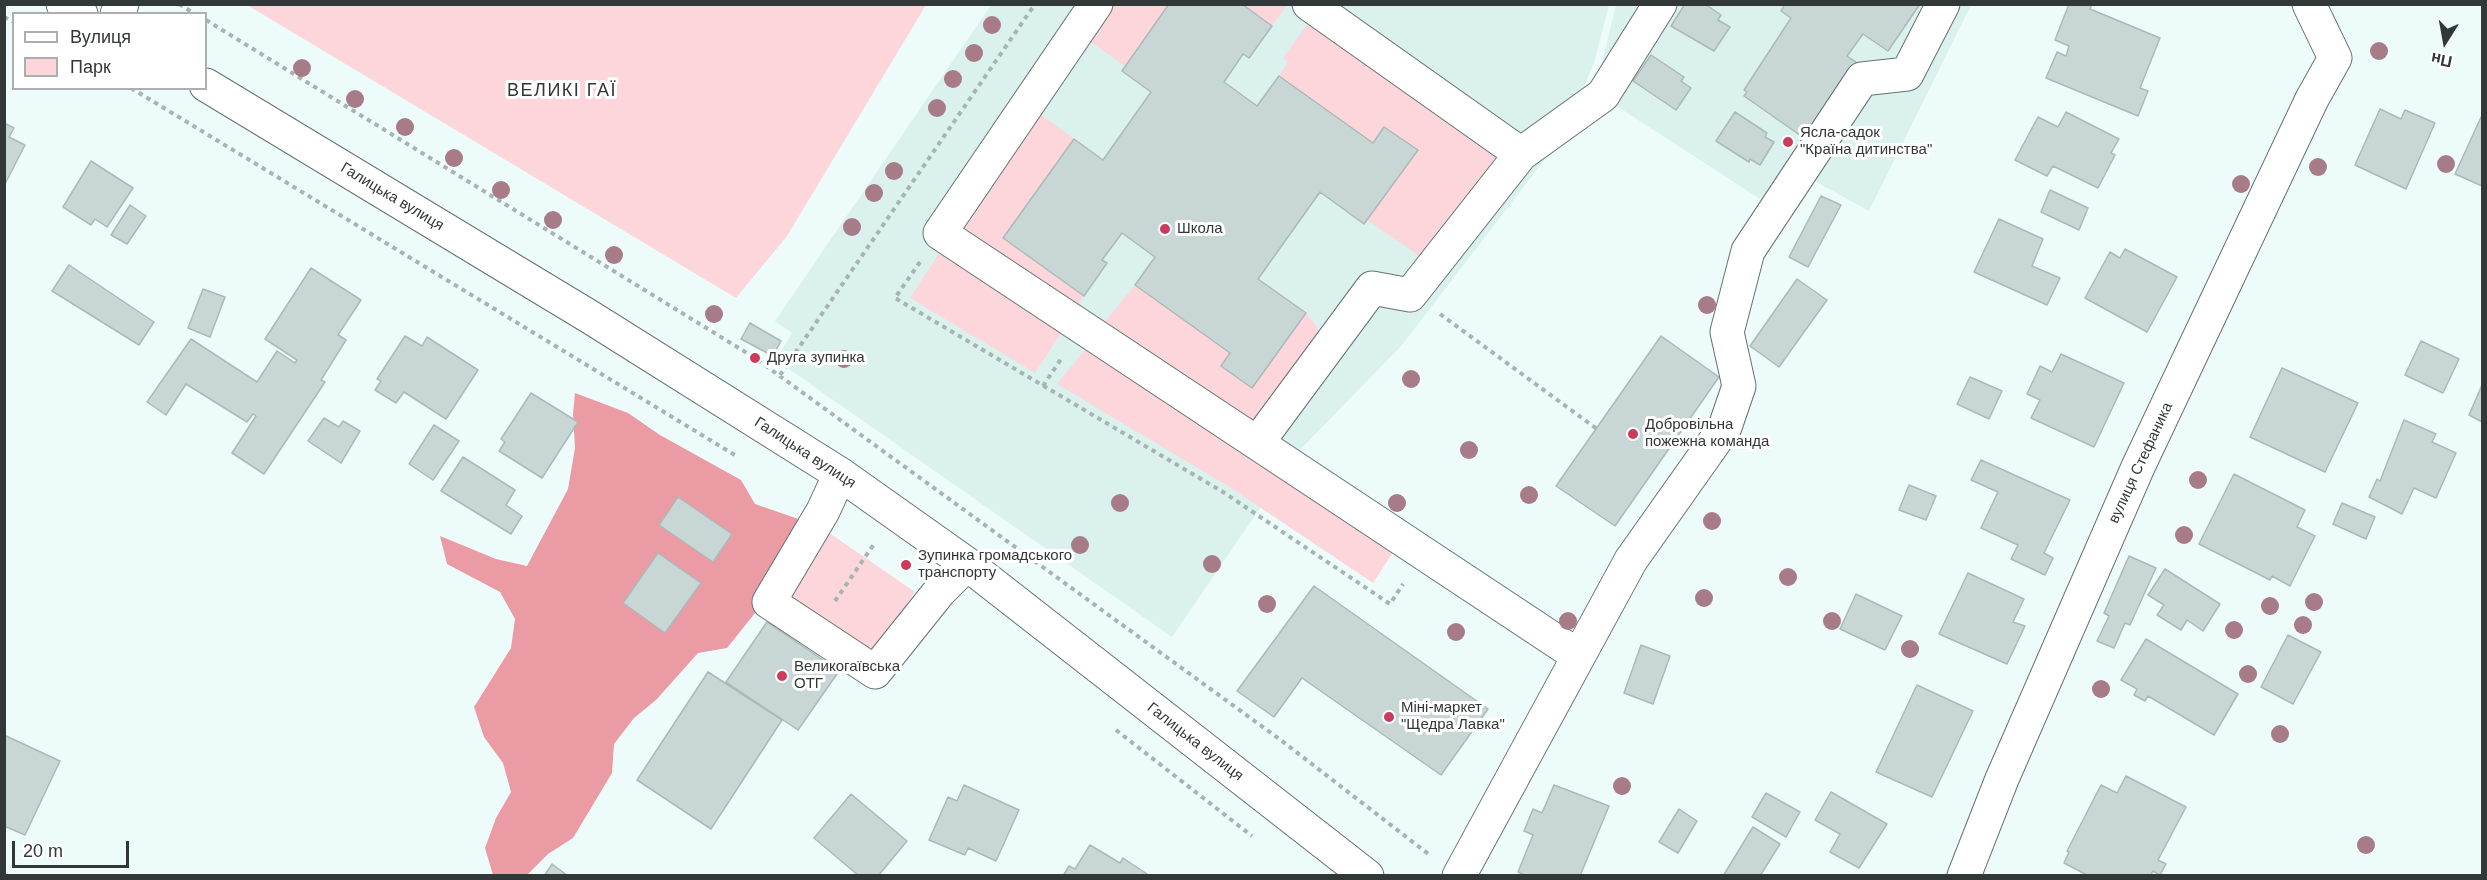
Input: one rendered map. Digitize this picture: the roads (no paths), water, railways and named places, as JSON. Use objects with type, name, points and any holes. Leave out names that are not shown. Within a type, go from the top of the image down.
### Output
[{"type":"street","points":[[63,4],[77,12]]},
{"type":"street","points":[[1096,4],[940,232],[1577,655]]},
{"type":"street","points":[[1309,4],[1521,154]]},
{"type":"street","points":[[1258,442],[1372,288],[1410,295],[1521,154],[1603,95],[1660,4]]},
{"type":"street","points":[[1459,876],[1577,655],[1631,560],[1725,427],[1739,386],[1726,332],[1748,251],[1862,79],[1907,74],[1943,4]]},
{"type":"street","name":"вулиця Стефаника","points":[[1964,876],[2002,779],[2138,467],[2312,99],[2335,58],[2308,4]]},
{"type":"street","name":"Галицька вулиця","points":[[207,86],[599,322],[840,474],[967,564],[1367,876]]},
{"type":"street","points":[[840,474],[824,511],[769,602],[875,672],[939,592],[967,564]]},
{"type":"place","name":"Ясла-садок \"Країна дитинства\"","points":[[1788,142]]},
{"type":"place","name":"Школа","points":[[1165,229]]},
{"type":"place","name":"Друга зупинка","points":[[755,358]]},
{"type":"place","name":"Добровільна пожежна команда","points":[[1633,434]]},
{"type":"place","name":"Зупинка громадського транспорту","points":[[906,565]]},
{"type":"place","name":"Великогаївська ОТГ","points":[[782,676]]},
{"type":"place","name":"Міні-маркет \"Щедра Лавка\"","points":[[1389,717]]},
{"type":"district","name":"ВЕЛИКІ ГАЇ","points":[[562,91]]}]
